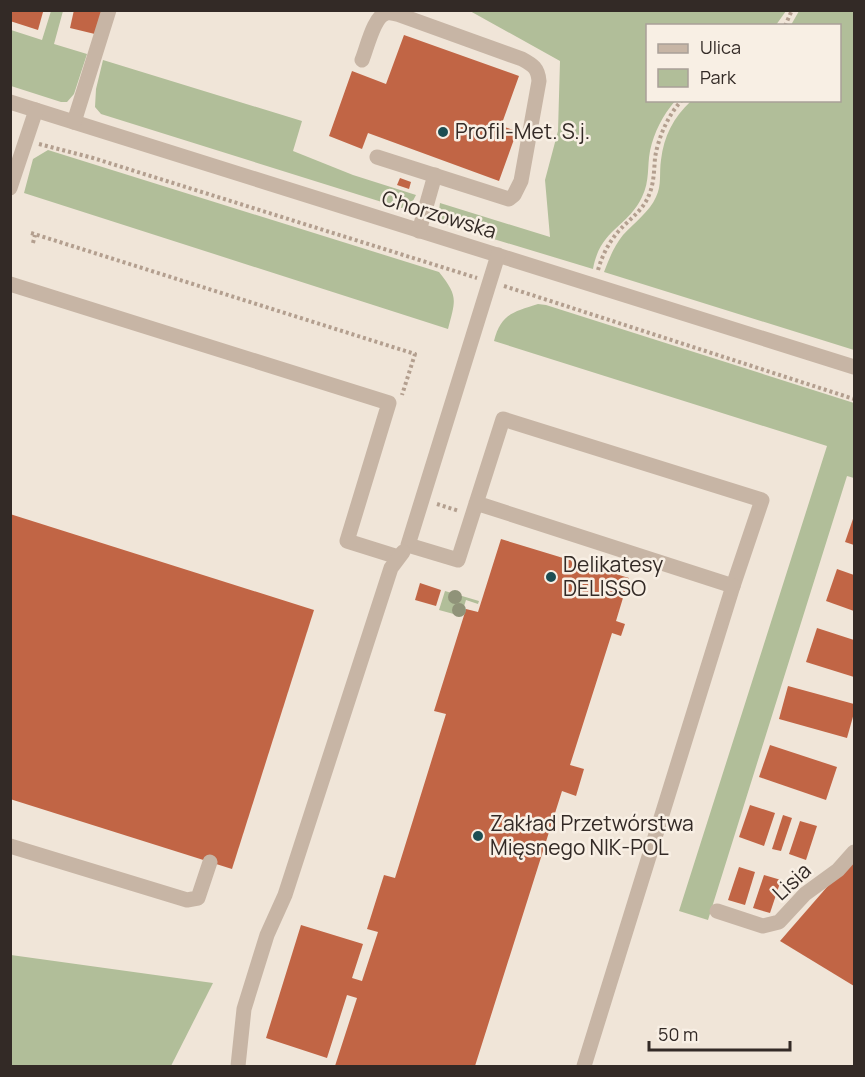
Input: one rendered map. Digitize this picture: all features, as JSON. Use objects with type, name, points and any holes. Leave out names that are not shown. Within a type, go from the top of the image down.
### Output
[{"type":"street","points":[[74,122],[109,10]]},
{"type":"street","points":[[363,60],[376,23],[380,16],[388,12],[522,59],[539,72],[520,181],[514,195],[509,199],[377,157]]},
{"type":"street","name":"Chorzowska","points":[[10,102],[855,367]]},
{"type":"street","points":[[10,189],[36,110]]},
{"type":"street","points":[[419,231],[435,175]]},
{"type":"street","points":[[238,1066],[244,1009],[267,935],[285,895],[391,568],[408,545],[498,255]]},
{"type":"street","points":[[10,284],[389,403],[346,541],[398,558]]},
{"type":"street","points":[[408,545],[458,560],[503,419],[762,500],[733,586],[584,1066]]},
{"type":"street","points":[[475,509],[733,586]]},
{"type":"street","points":[[10,846],[187,900],[198,898],[210,862]]},
{"type":"street","name":"Lisia","points":[[717,911],[763,926],[779,922],[805,894],[838,870],[855,852]]},
{"type":"path","points":[[785,24],[792,10]]},
{"type":"path","points":[[594,285],[604,252],[618,231],[643,207],[650,194],[655,158],[665,127],[680,102]]},
{"type":"path","points":[[26,141],[93,158],[855,399]]},
{"type":"path","points":[[33,243],[35,235]]},
{"type":"path","points":[[434,500],[433,503],[475,509]]},
{"type":"green space","points":[[51,11],[63,11],[54,44],[87,54],[74,94],[67,102],[11,86],[11,30],[42,40]]},
{"type":"green space","points":[[470,11],[786,11],[777,24],[646,24],[646,102],[674,102],[654,137],[642,197],[602,245],[593,269],[441,223],[438,218],[440,203],[550,237],[545,180],[558,131],[560,61]]},
{"type":"green space","points":[[799,11],[854,11],[854,350],[604,272],[620,239],[646,212],[656,197],[660,183],[662,151],[667,135],[674,121],[690,102],[841,102],[841,24],[792,24]]},
{"type":"green space","points":[[103,60],[302,121],[293,151],[353,175],[416,195],[407,207],[401,208],[101,114],[95,107],[96,89]]},
{"type":"green space","points":[[48,150],[439,272],[450,287],[454,298],[448,329],[24,193],[33,159]]},
{"type":"green space","points":[[538,304],[854,403],[854,478],[847,476],[708,920],[679,911],[827,446],[494,341],[500,325],[509,315]]},
{"type":"green space","points":[[445,591],[479,601],[478,604],[466,600],[461,616],[439,610]]},
{"type":"green space","points":[[11,955],[213,983],[171,1066],[11,1066]]},
{"type":"building","points":[[10,10],[43,12],[38,30],[10,21]]},
{"type":"building","points":[[74,10],[105,10],[99,35],[70,28]]},
{"type":"building","points":[[404,35],[519,76],[501,126],[517,131],[499,181],[368,133],[362,149],[329,136],[352,71],[386,84]]},
{"type":"building","points":[[400,178],[411,182],[409,189],[397,185]]},
{"type":"building","points":[[10,514],[314,610],[232,869],[10,799]]},
{"type":"building","points":[[854,516],[854,545],[845,542]]},
{"type":"building","name":"Zakład Przetwórstwa Mięsnego NIK-POL","points":[[501,539],[629,578],[616,621],[625,624],[621,636],[612,633],[570,765],[584,769],[576,796],[562,791],[475,1066],[335,1066],[357,998],[347,995],[327,1058],[266,1038],[301,925],[363,944],[352,978],[362,981],[378,932],[367,929],[384,875],[395,878],[446,714],[434,711],[466,609],[478,612]]},
{"type":"building","points":[[837,569],[854,575],[854,611],[826,601]]},
{"type":"building","points":[[420,583],[441,590],[436,606],[415,600]]},
{"type":"building","points":[[817,628],[854,640],[854,677],[806,662]]},
{"type":"building","points":[[788,686],[854,704],[854,713],[847,738],[779,719]]},
{"type":"building","points":[[770,745],[837,767],[826,800],[759,777]]},
{"type":"building","points":[[750,805],[775,813],[764,846],[739,837]]},
{"type":"building","points":[[783,815],[792,818],[781,851],[772,849]]},
{"type":"building","points":[[800,821],[817,826],[806,860],[789,854]]},
{"type":"building","points":[[854,856],[854,986],[780,941]]},
{"type":"building","points":[[739,867],[755,872],[745,905],[728,900]]},
{"type":"building","points":[[764,875],[781,880],[770,913],[753,908]]},
{"type":"place","name":"Profil-Met. S.j.","points":[[443,132]]},
{"type":"place","name":"Delikatesy DELISSO","points":[[551,577]]},
{"type":"place","name":"Zakład Przetwórstwa Mięsnego NIK-POL","points":[[478,836]]}]
